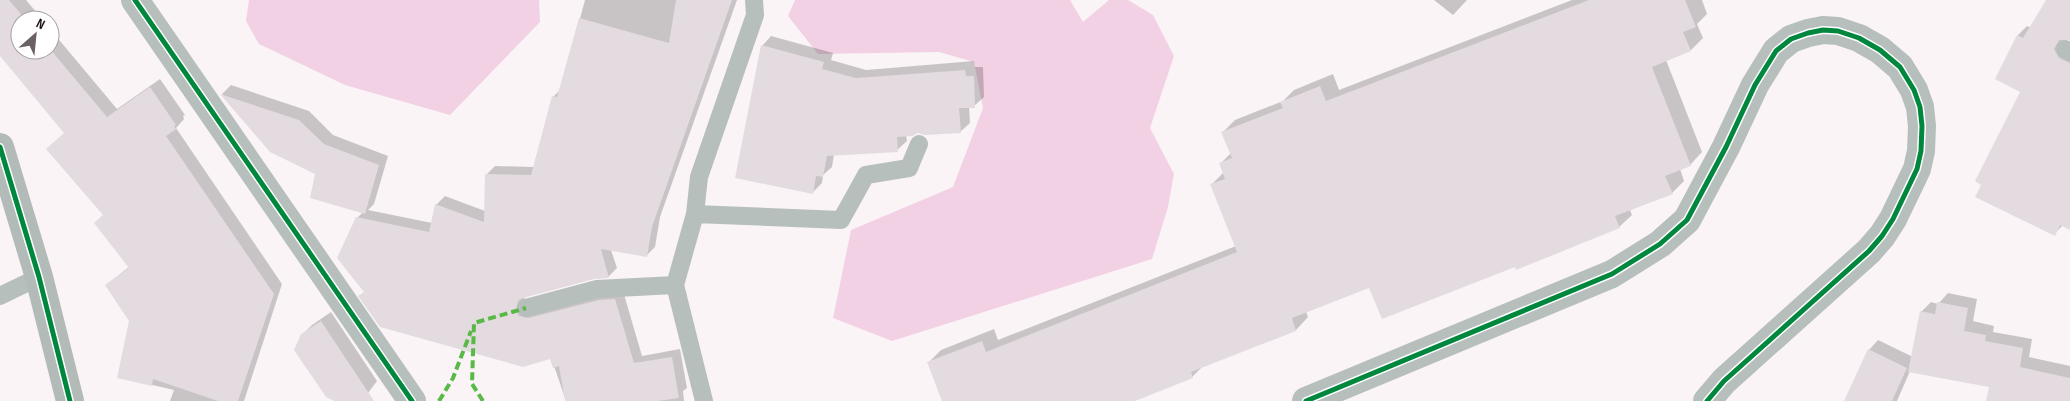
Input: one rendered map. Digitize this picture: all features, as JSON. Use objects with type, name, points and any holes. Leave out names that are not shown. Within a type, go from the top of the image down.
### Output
[{"type":"highway","points":[[0,147],[40,278],[70,401]]},
{"type":"street","points":[[135,0],[412,401]]},
{"type":"street","points":[[1306,401],[1612,274],[1660,244],[1687,220],[1756,85],[1776,51],[1790,39],[1823,30],[1838,31],[1859,38],[1880,50],[1900,67],[1914,90],[1920,107],[1922,126],[1921,151],[1910,187],[1882,236],[1724,381],[1707,401]]},
{"type":"lane","points":[[704,401],[675,285],[695,214],[699,176],[755,15],[754,0]]},
{"type":"lane","points":[[695,214],[841,220],[866,176],[909,168],[919,144]]},
{"type":"lane","points":[[0,296],[40,278]]},
{"type":"lane","points":[[526,308],[597,289],[675,285]]},
{"type":"shaded area","points":[[249,0],[539,0],[540,22],[450,115],[345,85],[259,44],[246,21]]},
{"type":"shaded area","points":[[795,0],[1070,0],[1083,22],[1109,0],[1128,0],[1153,15],[1174,56],[1150,128],[1174,174],[1168,207],[1152,259],[892,341],[833,318],[851,230],[953,187],[983,108],[974,62],[939,52],[818,54],[788,16]]},
{"type":"building","points":[[0,0],[9,0],[18,10],[10,10],[10,60],[59,60],[107,117],[150,87],[176,125],[174,126],[176,129],[166,136],[274,294],[238,401],[218,401],[153,379],[152,386],[117,378],[129,321],[105,285],[129,268],[94,223],[103,215],[46,149],[64,133],[0,56]]},
{"type":"building","points":[[676,0],[732,0],[652,227],[647,257],[601,249],[609,278],[594,279],[523,298],[518,301],[516,310],[519,316],[528,318],[599,300],[615,299],[634,363],[672,357],[679,398],[658,401],[565,401],[559,366],[553,368],[550,359],[523,367],[380,327],[358,296],[364,292],[337,258],[356,217],[429,232],[435,204],[484,222],[485,174],[531,175],[552,96],[557,97],[579,18],[669,43]]},
{"type":"building","points":[[1589,0],[1685,0],[1696,27],[1683,32],[1691,51],[1652,67],[1691,166],[1665,176],[1673,194],[1615,216],[1620,228],[1516,270],[1515,267],[1382,319],[1369,288],[1292,318],[1296,331],[1191,372],[1193,378],[1135,401],[942,401],[927,362],[982,341],[986,352],[1237,252],[1210,184],[1225,179],[1219,163],[1232,158],[1221,132],[1283,108],[1280,102],[1320,86],[1326,101]]},
{"type":"building","points":[[2046,0],[2070,0],[2070,40],[2059,40],[2054,49],[2059,58],[2070,63],[2070,230],[2060,225],[2055,236],[1975,197],[1981,185],[1975,181],[2020,92],[1995,79],[2017,35],[2023,38]]},
{"type":"building","points":[[761,45],[824,62],[822,69],[856,78],[965,70],[966,76],[974,76],[975,108],[959,108],[961,133],[925,135],[918,133],[912,136],[897,137],[898,152],[827,156],[823,177],[816,176],[813,194],[735,178]]},
{"type":"building","points":[[220,94],[299,120],[324,144],[379,165],[365,214],[310,198],[315,174],[270,152]]},
{"type":"building","points":[[1937,302],[1968,308],[1964,331],[1986,335],[1985,341],[2023,348],[2020,367],[2070,378],[2070,401],[1986,401],[1989,387],[1908,372],[1920,311],[1935,314]]},
{"type":"building","points":[[321,321],[374,401],[334,401],[326,397],[294,350],[301,334]]},
{"type":"building","points":[[1868,349],[1907,368],[1892,401],[1844,401]]},
{"type":"marked path","points":[[483,401],[472,384],[474,323],[526,308]]},
{"type":"marked path","points":[[439,401],[453,378],[471,331]]},
{"type":"cycle path","points":[[135,0],[412,401]]},
{"type":"cycle path","points":[[1306,401],[1612,274],[1660,244],[1687,220],[1726,147],[1755,85],[1776,51],[1791,39],[1823,30],[1838,31],[1859,38],[1880,50],[1900,67],[1914,90],[1920,107],[1922,126],[1921,151],[1917,169],[1893,219],[1869,251],[1724,381],[1707,401]]},
{"type":"cycle path","points":[[0,147],[39,277],[70,401]]}]
